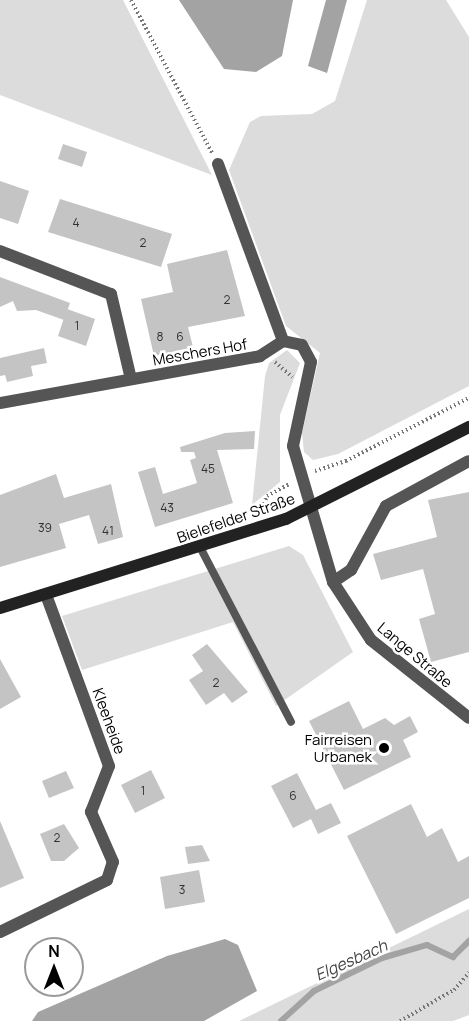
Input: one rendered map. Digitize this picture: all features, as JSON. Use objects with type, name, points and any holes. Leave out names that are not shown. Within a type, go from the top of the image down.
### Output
[{"type":"main road","name":"Bielefelder Straße","points":[[0,608],[264,527],[308,509],[469,427]]},
{"type":"street","points":[[218,164],[283,341],[309,352],[294,432],[300,479],[308,509]]},
{"type":"street","points":[[0,251],[111,294],[131,379]]},
{"type":"street","name":"Meschers Hof","points":[[0,403],[265,354],[283,341]]},
{"type":"street","points":[[333,582],[351,570],[386,506],[469,461]]},
{"type":"street","name":"Lange Straße","points":[[308,509],[333,582],[371,640],[469,718]]},
{"type":"street","name":"Kleeheide","points":[[0,932],[107,880],[113,862],[91,812],[109,766],[46,595]]},
{"type":"lane","points":[[200,547],[291,722]]},
{"type":"path","points":[[131,0],[218,164]]},
{"type":"path","points":[[265,354],[304,387]]},
{"type":"path","points":[[264,527],[261,504],[300,479],[346,461],[469,399]]},
{"type":"path","points":[[400,1021],[427,1008],[469,973]]},
{"type":"shaded area","points":[[0,0],[123,0],[212,175],[0,95]]},
{"type":"shaded area","points":[[179,0],[293,0],[282,56],[256,72],[224,69]]},
{"type":"shaded area","points":[[326,0],[347,0],[327,73],[308,66]]},
{"type":"shaded area","points":[[367,0],[446,0],[469,37],[469,386],[338,454],[313,460],[304,452],[302,433],[320,353],[286,326],[229,170],[250,122],[261,116],[312,114],[335,101]]},
{"type":"shaded area","points":[[287,350],[300,363],[280,415],[280,482],[252,505],[265,376],[269,363]]},
{"type":"shaded area","points":[[289,546],[303,555],[353,652],[276,706],[233,622],[82,670],[62,616]]},
{"type":"shaded area","points":[[469,909],[469,1015],[453,1021],[239,1021]]},
{"type":"shaded area","points":[[225,939],[238,945],[257,991],[204,1021],[32,1021],[38,1012],[73,997],[84,997],[84,992],[167,956]]},
{"type":"building","points":[[63,144],[87,152],[82,167],[58,159]]},
{"type":"building","points":[[0,181],[29,191],[18,224],[0,218]]},
{"type":"building","points":[[60,199],[172,234],[161,267],[48,232]]},
{"type":"building","points":[[227,250],[245,316],[188,327],[193,347],[154,356],[141,299],[173,292],[167,264]]},
{"type":"building","points":[[0,277],[70,303],[64,320],[36,310],[17,311],[13,301],[0,307]]},
{"type":"building","points":[[67,309],[95,319],[86,346],[58,336]]},
{"type":"building","points":[[44,348],[47,363],[31,366],[33,376],[7,382],[5,375],[0,376],[0,358]]},
{"type":"building","points":[[255,431],[254,449],[217,450],[233,503],[155,527],[138,472],[155,467],[163,494],[197,483],[190,460],[196,458],[194,452],[181,452],[180,447],[225,433]]},
{"type":"building","points":[[56,474],[64,498],[111,484],[123,537],[98,544],[89,515],[59,524],[66,548],[0,567],[0,495]]},
{"type":"building","points":[[469,492],[469,652],[431,662],[419,619],[435,614],[423,569],[381,580],[373,554],[437,537],[428,500]]},
{"type":"building","points":[[207,644],[248,692],[232,703],[224,693],[206,705],[189,680],[203,671],[192,655]]},
{"type":"building","points":[[0,659],[21,697],[0,709]]},
{"type":"building","points":[[349,701],[363,729],[385,718],[394,725],[410,716],[418,732],[403,740],[411,757],[344,790],[309,721]]},
{"type":"building","points":[[151,770],[165,798],[135,813],[121,785]]},
{"type":"building","points":[[66,771],[74,788],[49,798],[42,781]]},
{"type":"building","points":[[297,773],[316,810],[331,803],[341,823],[318,834],[311,819],[293,828],[271,786]]},
{"type":"building","points":[[411,804],[427,837],[442,828],[458,862],[469,856],[469,898],[396,934],[347,836]]},
{"type":"building","points":[[0,821],[24,878],[0,888]]},
{"type":"building","points":[[64,824],[79,848],[64,861],[51,861],[40,834]]},
{"type":"building","points":[[202,845],[210,861],[188,864],[185,847]]},
{"type":"building","points":[[199,870],[205,902],[165,909],[160,877]]},
{"type":"waterway","name":"Elgesbach","points":[[281,1021],[314,991],[382,958],[427,945],[453,957],[469,941]]},
{"type":"place","name":"Fairreisen Urbanek","points":[[384,748]]}]
